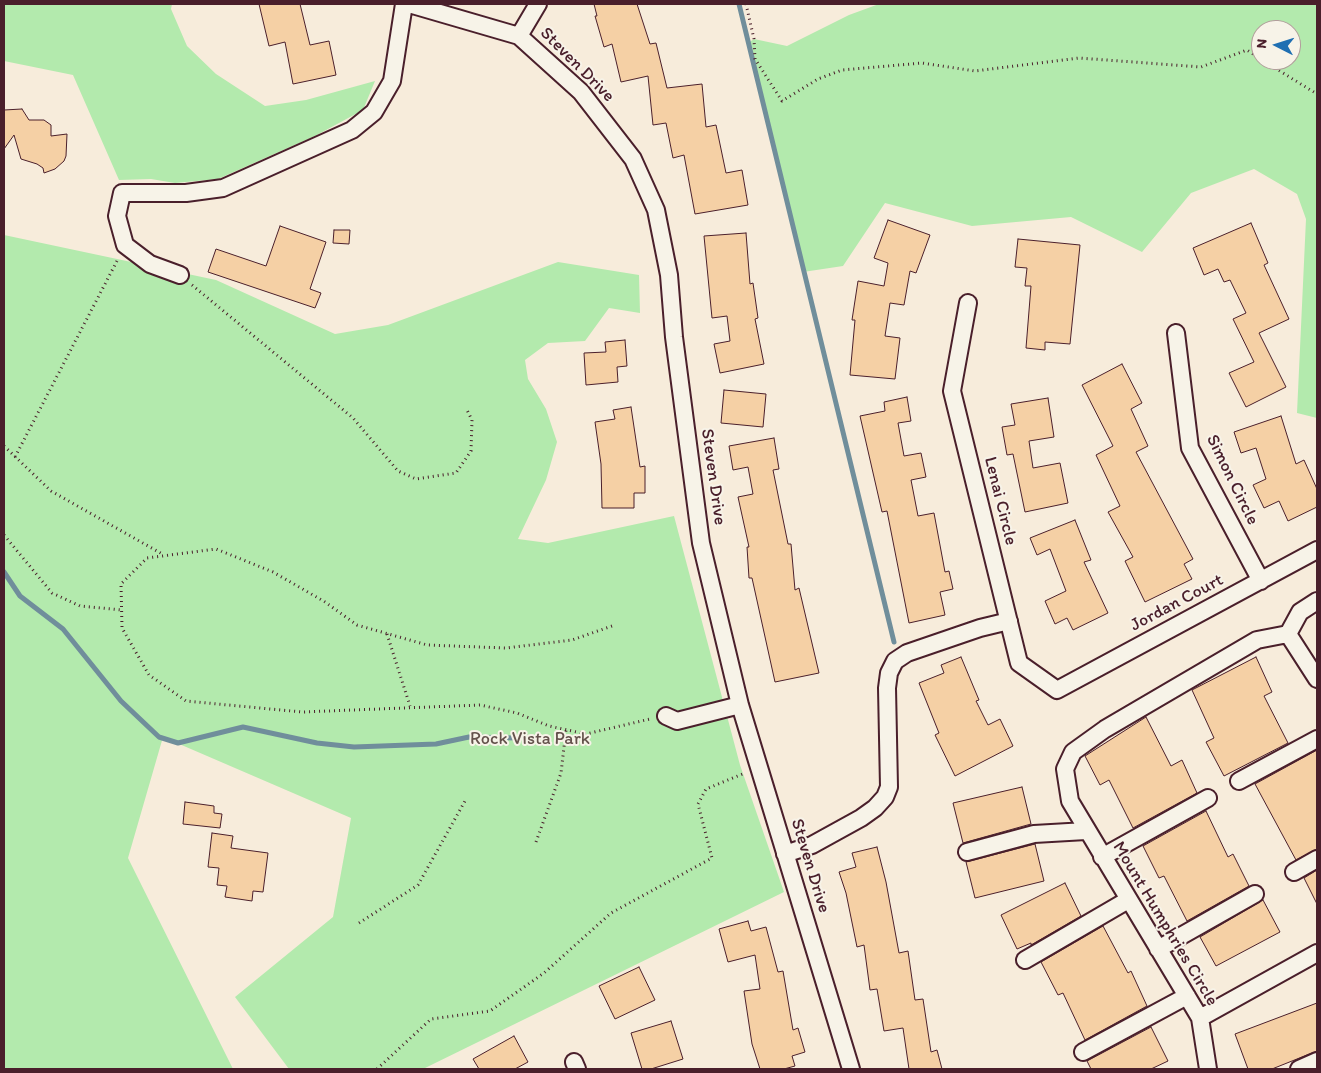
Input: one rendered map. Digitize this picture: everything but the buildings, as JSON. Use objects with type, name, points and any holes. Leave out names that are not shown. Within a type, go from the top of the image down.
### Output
[{"type":"street","points":[[180,275],[150,264],[125,245],[117,216],[122,193],[186,193],[223,188],[352,130],[374,112],[392,81],[404,4]]},
{"type":"street","name":"Steven Drive","points":[[409,4],[519,36],[581,92],[633,158],[656,210],[669,275],[674,337],[701,543],[740,705],[851,1069]]},
{"type":"street","points":[[519,36],[538,4]]},
{"type":"street","name":"Lenai Circle","points":[[968,303],[952,391],[1019,663],[1056,689]]},
{"type":"street","name":"Simon Circle","points":[[1176,333],[1190,448],[1261,580]]},
{"type":"street","name":"Jordan Court","points":[[1056,689],[1317,550]]},
{"type":"street","points":[[1317,601],[1300,612],[1288,634],[1317,679]]},
{"type":"street","points":[[785,854],[812,845],[860,818],[875,808],[885,797],[889,787],[887,688],[895,661],[907,653],[980,628],[1009,621]]},
{"type":"street","name":"Mount Humphries Circle","points":[[1208,1069],[1200,1018],[1086,831],[1070,801],[1065,769],[1073,752],[1105,728],[1256,640],[1288,634]]},
{"type":"street","points":[[666,716],[677,721],[740,705]]},
{"type":"street","points":[[1239,781],[1317,738]]},
{"type":"street","points":[[1102,858],[1208,798]]},
{"type":"street","points":[[967,852],[1034,834],[1086,831]]},
{"type":"street","points":[[1294,872],[1317,859]]},
{"type":"street","points":[[1158,949],[1255,894]]},
{"type":"street","points":[[1025,960],[1128,900]]},
{"type":"street","points":[[1200,1018],[1315,958]]},
{"type":"street","points":[[1084,1052],[1187,996]]},
{"type":"street","points":[[1300,1069],[1317,1061]]},
{"type":"path","points":[[746,4],[754,39],[755,59],[782,101],[818,79],[842,70],[851,69],[922,63],[975,71],[1079,58],[1201,67],[1247,50],[1251,53]]},
{"type":"path","points":[[1278,70],[1317,94]]},
{"type":"path","points":[[15,457],[125,245]]},
{"type":"path","points":[[180,275],[354,418],[398,471],[416,479],[456,473],[471,451],[472,420],[468,410]]},
{"type":"path","points":[[4,446],[51,490],[164,555]]},
{"type":"path","points":[[4,535],[52,593],[80,606],[122,610]]},
{"type":"path","points":[[612,626],[572,640],[506,648],[427,645],[357,625],[325,602],[273,572],[216,549],[147,558],[121,584],[122,628],[150,675],[186,701],[235,708],[302,712],[410,706],[480,705],[517,712],[549,726],[586,734],[666,716]]},
{"type":"path","points":[[387,634],[410,706]]},
{"type":"path","points":[[536,842],[561,773],[566,730]]},
{"type":"path","points":[[377,1069],[431,1019],[490,1011],[544,973],[612,912],[712,858],[698,804],[706,788],[758,767]]},
{"type":"path","points":[[358,923],[418,885],[465,801]]},
{"type":"green space","points":[[4,4],[172,4],[171,9],[187,46],[216,74],[265,106],[306,100],[375,81],[363,110],[315,136],[218,179],[175,183],[151,179],[119,180],[73,75],[4,61]]},
{"type":"green space","points":[[879,4],[1317,4],[1317,418],[1297,413],[1306,219],[1297,194],[1254,169],[1191,193],[1142,252],[1071,217],[972,226],[885,203],[843,266],[803,272],[748,43],[754,39],[787,46],[849,15]]},
{"type":"green space","name":"Rock Vista Park","points":[[4,235],[216,280],[335,334],[388,325],[558,262],[639,275],[640,313],[609,308],[585,341],[548,343],[525,360],[528,379],[546,409],[557,442],[546,480],[518,539],[548,543],[674,516],[740,765],[784,892],[423,1069],[289,1069],[235,997],[333,917],[351,818],[163,737],[128,858],[233,1069],[4,1069]]},
{"type":"waterway","points":[[739,4],[894,642]]},
{"type":"waterway","points":[[4,572],[20,596],[63,629],[121,701],[159,737],[178,743],[243,727],[317,743],[354,747],[436,744],[469,737],[518,738]]}]
